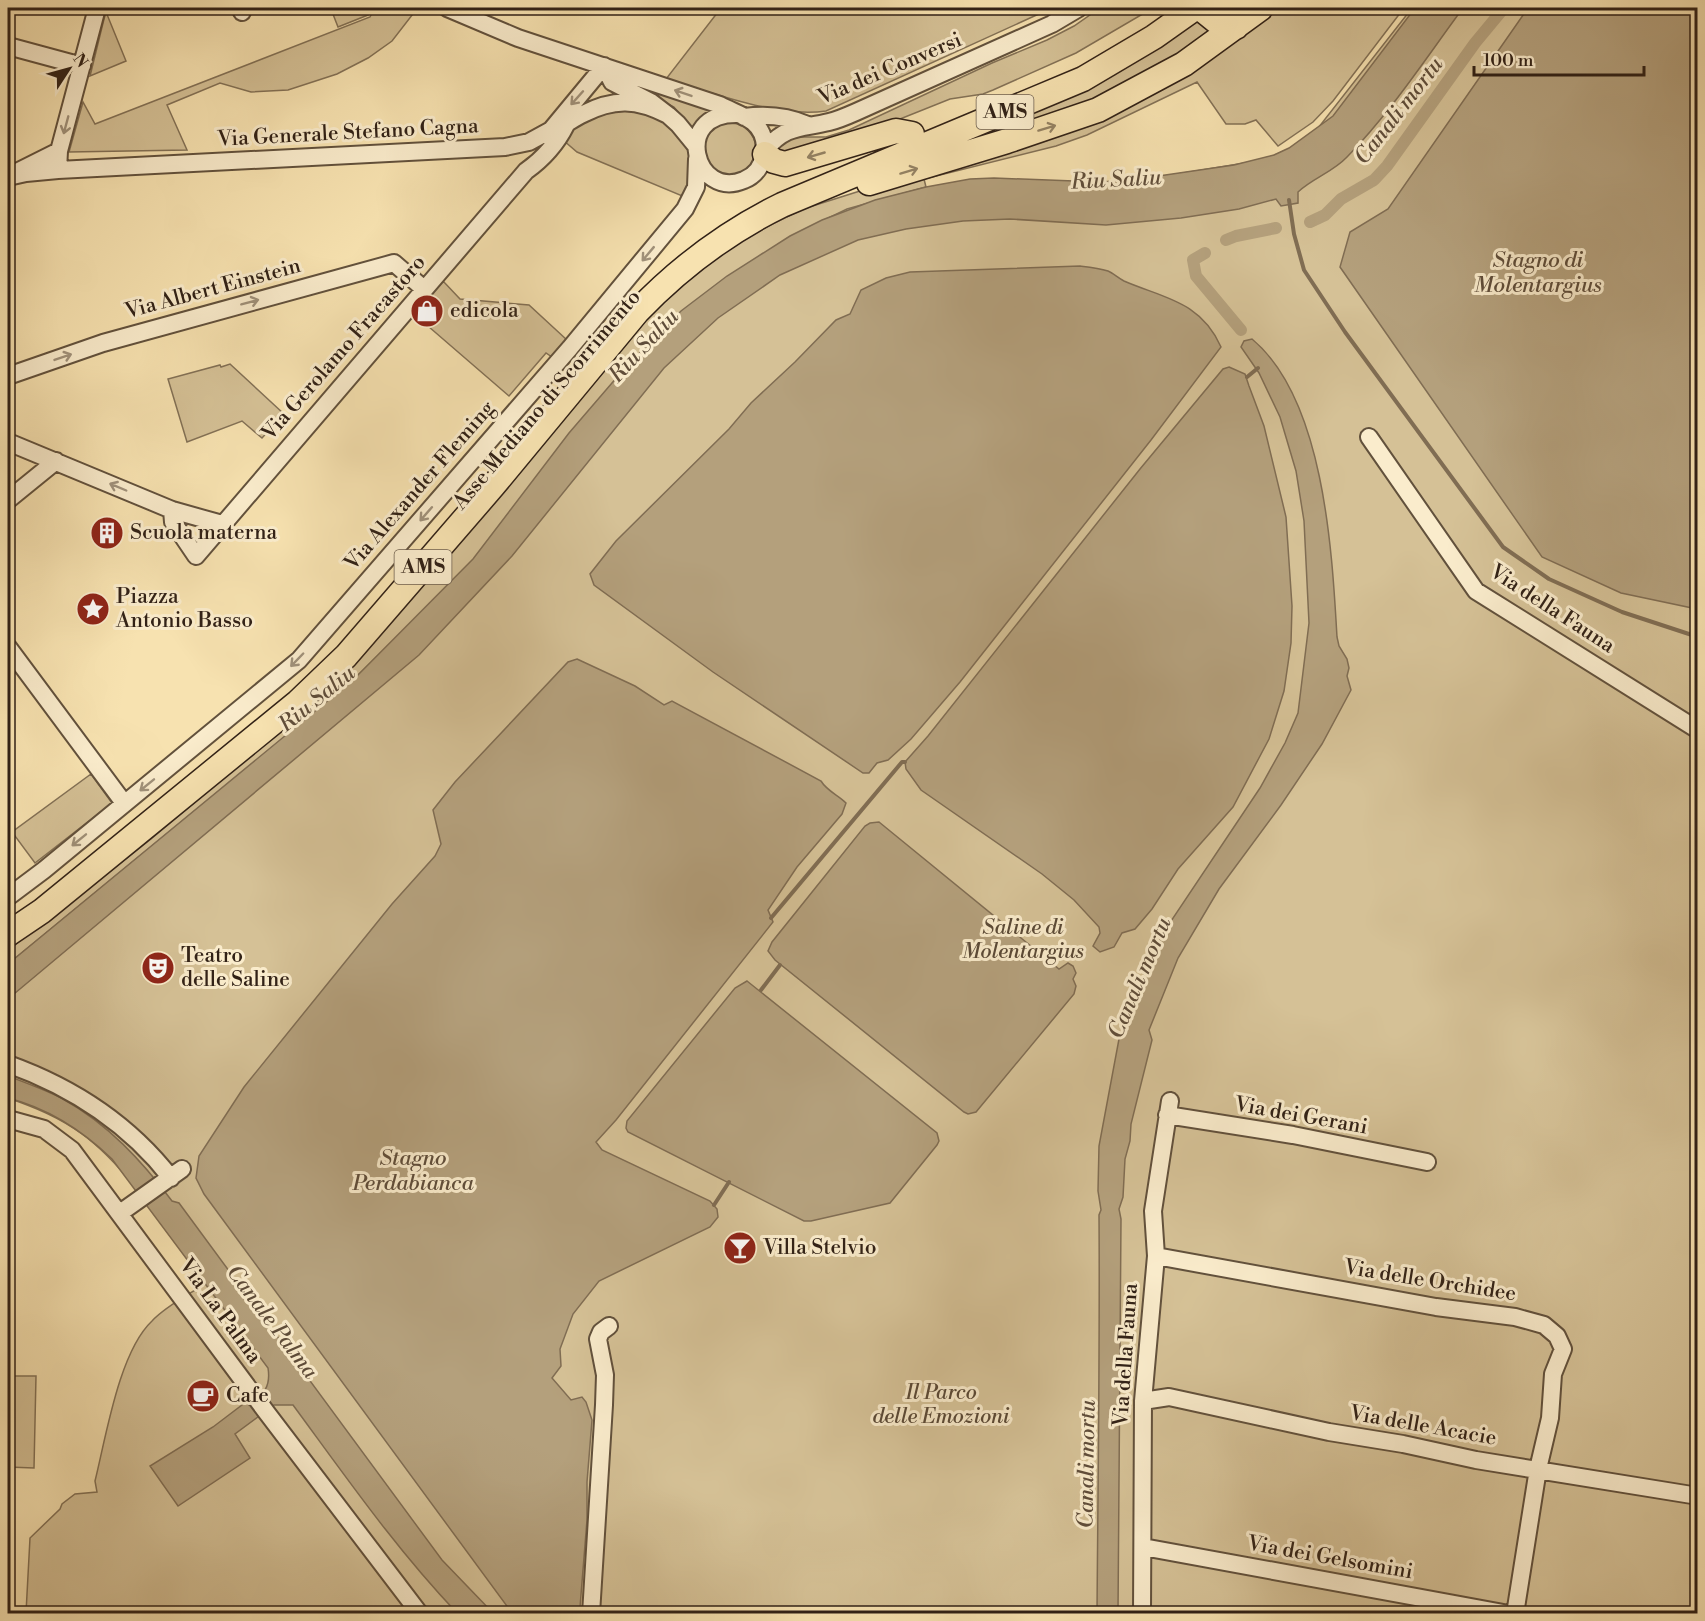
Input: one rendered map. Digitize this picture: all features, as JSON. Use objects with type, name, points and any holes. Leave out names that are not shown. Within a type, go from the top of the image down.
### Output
[{"type":"highway","points":[[1188,9],[1221,25],[1261,8]]},
{"type":"highway","name":"Asse Mediano di Scorrimento","points":[[9,930],[32,900],[318,667],[341,643],[621,311],[669,262],[727,219],[770,195],[1076,66],[1151,23],[1188,9]]},
{"type":"highway","name":"Asse Mediano di Scorrimento","points":[[9,930],[298,702],[346,656],[638,312],[659,289],[687,266],[744,225],[782,205],[1083,79],[1154,37],[1188,9]]},
{"type":"highway","points":[[813,192],[823,197],[1007,141],[1098,110],[1185,64],[1237,17]]},
{"type":"highway","points":[[765,152],[774,161],[785,164],[896,131],[912,134]]},
{"type":"street","points":[[58,170],[59,151],[98,8]]},
{"type":"street","points":[[447,8],[518,38],[748,115],[761,132],[765,152]]},
{"type":"street","name":"Via dei Conversi","points":[[720,105],[748,115],[796,120],[809,125],[830,122],[1052,24],[1079,8]]},
{"type":"street","points":[[8,46],[82,66]]},
{"type":"street","points":[[582,114],[596,96],[603,82],[604,66]]},
{"type":"street","points":[[604,66],[612,82],[651,102],[678,124],[708,175],[715,180],[730,183],[743,181],[752,176],[776,136],[809,125]]},
{"type":"street","name":"Via Generale Stefano Cagna","points":[[8,177],[58,170],[505,147],[529,142],[559,127],[604,66]]},
{"type":"street","points":[[559,127],[582,114],[622,101],[649,106],[668,115]]},
{"type":"street","points":[[696,153],[700,130],[712,119],[724,114],[748,115]]},
{"type":"street","name":"Via Gerolamo Fracastoro","points":[[172,510],[173,522],[196,556],[526,171],[556,142],[559,127]]},
{"type":"street","points":[[526,171],[531,158],[529,142]]},
{"type":"street","name":"Via Generale Stefano Cagna","points":[[8,177],[36,160],[52,156],[59,151]]},
{"type":"street","name":"Via Alexander Fleming","points":[[8,897],[299,660],[570,348],[685,208],[696,187],[696,153]]},
{"type":"street","name":"Via Albert Einstein","points":[[8,376],[103,342],[394,263],[424,289]]},
{"type":"street","name":"Via della Fauna","points":[[1369,437],[1476,591],[1698,730]]},
{"type":"street","points":[[8,442],[172,510],[222,524]]},
{"type":"street","points":[[8,500],[56,461]]},
{"type":"street","points":[[8,647],[124,803]]},
{"type":"street","points":[[8,1064],[34,1073],[81,1097],[133,1136],[172,1177],[120,1213]]},
{"type":"street","name":"Via della Fauna","points":[[1142,1614],[1143,1401],[1156,1256],[1153,1211],[1168,1108]]},
{"type":"street","name":"Via dei Gerani","points":[[1168,1108],[1427,1162]]},
{"type":"street","name":"Via La Palma","points":[[8,1119],[44,1129],[55,1135],[72,1150],[420,1614]]},
{"type":"street","name":"Via delle Orchidee","points":[[1156,1256],[1436,1307],[1515,1317],[1544,1325],[1557,1336],[1563,1349],[1552,1374],[1550,1419],[1538,1469]]},
{"type":"street","points":[[591,1614],[605,1395],[604,1363],[598,1339],[601,1332],[609,1326]]},
{"type":"street","name":"Via delle Acacie","points":[[1143,1401],[1169,1397],[1329,1432],[1403,1444],[1476,1460],[1698,1496]]},
{"type":"street","points":[[1515,1614],[1538,1469]]},
{"type":"street","name":"Via dei Gelsomini","points":[[1143,1547],[1509,1614]]},
{"type":"green space","points":[[365,8],[368,15],[338,27],[331,9]]},
{"type":"green space","points":[[375,8],[412,8],[416,10],[392,41],[368,58],[337,74],[288,90],[251,92],[220,83],[167,105],[187,150],[69,152],[83,102],[95,124],[370,17]]},
{"type":"green space","points":[[721,8],[1052,8],[826,111],[807,112],[766,108],[666,79]]},
{"type":"green space","points":[[1100,8],[1153,8],[1076,53],[983,94],[950,99],[870,131],[784,154],[778,149],[779,143],[796,137],[826,137],[849,130],[992,63],[1047,40],[1074,26]]},
{"type":"green space","points":[[1183,8],[1215,31],[1104,100],[903,166],[961,138]]},
{"type":"green space","name":"Saline di Molentargius","points":[[1273,8],[1404,8],[1333,101],[1313,122],[1278,146],[1256,120],[1245,124],[1226,124],[1197,82],[1087,135],[1056,146],[924,179],[926,187],[847,209],[814,225],[1110,185],[1263,160],[1291,148],[1315,132],[1412,8],[1697,8],[1697,1613],[26,1613],[30,1538],[60,1509],[62,1504],[75,1494],[97,1492],[95,1481],[109,1419],[122,1374],[131,1353],[152,1321],[170,1306],[205,1284],[133,1184],[100,1148],[64,1122],[8,1098],[8,971],[301,729],[394,643],[410,624],[354,679],[8,964],[8,952],[23,937],[151,839],[282,729],[656,302],[718,251],[803,209],[920,172],[1152,92],[1200,68],[1228,42]]},
{"type":"green space","points":[[106,12],[126,61],[90,76],[104,19]]},
{"type":"green space","points":[[621,80],[710,110],[709,113],[693,130],[674,107]]},
{"type":"green space","points":[[624,107],[671,123],[691,157],[687,198],[577,152],[563,140],[580,122]]},
{"type":"green space","points":[[725,123],[735,123],[749,130],[756,149],[749,168],[735,175],[725,175],[715,171],[708,164],[704,154],[704,144],[708,134],[715,127]]},
{"type":"green space","points":[[443,281],[460,299],[529,305],[567,340],[552,357],[546,353],[509,396],[414,314]]},
{"type":"green space","points":[[230,364],[284,414],[262,438],[242,421],[187,442],[168,379]]},
{"type":"green space","points":[[91,774],[112,803],[35,863],[12,832]]},
{"type":"green space","points":[[8,1376],[36,1376],[34,1468],[8,1467]]},
{"type":"water","points":[[1415,8],[1463,8],[1408,84],[1363,140],[1341,162],[1298,192],[1298,203],[1281,206],[1276,199],[1239,209],[1181,218],[1106,225],[1010,219],[963,221],[906,229],[858,240],[780,275],[718,318],[664,368],[512,556],[419,655],[8,999],[8,964],[354,679],[473,559],[569,433],[624,369],[681,311],[727,276],[790,236],[822,220],[875,200],[926,187],[970,179],[994,178],[1100,182],[1131,180],[1234,165],[1274,155],[1289,148],[1333,116]]},
{"type":"water","name":"Stagno di Molentargius","points":[[1528,8],[1697,8],[1697,609],[1621,593],[1542,557],[1340,267],[1350,232],[1388,209]]},
{"type":"water","points":[[1080,266],[1108,271],[1124,281],[1180,303],[1203,320],[1221,347],[1151,440],[960,682],[911,739],[888,760],[877,763],[869,773],[863,773],[713,672],[594,585],[590,574],[616,541],[836,320],[850,314],[861,290],[886,278],[910,272]]},
{"type":"water","points":[[1252,339],[1276,365],[1295,399],[1309,437],[1320,478],[1327,520],[1337,637],[1339,646],[1347,659],[1349,668],[1347,676],[1351,690],[1322,744],[1281,805],[1219,889],[1178,958],[1149,1030],[1152,1040],[1131,1124],[1130,1141],[1125,1159],[1123,1197],[1119,1209],[1121,1219],[1118,1613],[1097,1613],[1099,1215],[1101,1210],[1098,1191],[1099,1146],[1119,1039],[1135,995],[1163,933],[1260,788],[1285,743],[1298,713],[1309,623],[1304,521],[1296,471],[1280,417],[1259,373],[1241,347],[1244,341]]},
{"type":"water","points":[[1229,367],[1245,374],[1264,426],[1286,517],[1292,606],[1291,643],[1284,691],[1269,739],[1233,807],[1178,869],[1152,909],[1135,929],[1122,933],[1114,947],[1100,952],[1093,946],[1100,933],[1099,927],[1074,900],[1042,874],[921,790],[906,769],[905,762],[1140,469],[1223,369]]},
{"type":"water","name":"Stagno Perdabianca","points":[[577,659],[635,686],[664,705],[672,701],[821,781],[826,788],[846,803],[842,814],[797,867],[768,910],[773,922],[596,1142],[602,1150],[710,1201],[717,1209],[718,1217],[710,1227],[599,1281],[573,1314],[560,1349],[561,1366],[552,1378],[571,1400],[582,1397],[592,1420],[580,1607],[578,1613],[512,1613],[204,1194],[196,1178],[199,1156],[244,1087],[392,904],[435,856],[441,844],[433,810],[455,782],[568,662]]},
{"type":"water","points":[[879,822],[1059,969],[1068,963],[1073,966],[1076,973],[1073,979],[1076,986],[1074,994],[976,1112],[968,1114],[964,1112],[775,960],[768,951],[772,942],[865,826]]},
{"type":"water","points":[[747,981],[937,1133],[939,1141],[937,1145],[890,1203],[804,1221],[628,1132],[627,1121],[735,988]]},
{"type":"water","points":[[8,1076],[63,1099],[95,1120],[123,1144],[172,1201],[179,1203],[442,1560],[493,1613],[457,1613],[392,1538],[293,1405],[274,1405],[235,1434],[250,1458],[178,1506],[150,1466],[213,1427],[246,1402],[249,1405],[254,1401],[265,1390],[269,1375],[268,1368],[112,1159],[64,1122],[37,1108],[8,1098]]},
{"type":"waterway","name":"Canali mortu","points":[[1310,222],[1325,215],[1341,199],[1374,180],[1387,166],[1475,43],[1504,8]]},
{"type":"waterway","points":[[1289,200],[1294,234],[1304,270],[1345,332],[1503,547],[1549,579],[1622,612],[1698,637]]},
{"type":"waterway","name":"Canali mortu","points":[[1226,240],[1276,228]]},
{"type":"waterway","name":"Canali mortu","points":[[1205,253],[1193,260],[1196,276],[1241,330]]},
{"type":"waterway","points":[[1247,377],[1258,368]]},
{"type":"waterway","points":[[771,918],[902,762],[905,762]]},
{"type":"waterway","points":[[761,990],[780,965]]},
{"type":"waterway","points":[[714,1205],[729,1182]]},
{"type":"place","name":"edicola","points":[[427,311]]},
{"type":"place","name":"Scuola materna","points":[[107,533]]},
{"type":"place","name":"Piazza Antonio Basso","points":[[93,609]]},
{"type":"place","name":"Teatro delle Saline","points":[[158,968]]},
{"type":"place","name":"Villa Stelvio","points":[[740,1248]]},
{"type":"place","name":"Cafe","points":[[203,1396]]},
{"type":"water label","name":"Riu Saliu","points":[[1116,180]]},
{"type":"water label","name":"Riu Saliu","points":[[644,346]]},
{"type":"water label","name":"Riu Saliu","points":[[317,699]]},
{"type":"water label","name":"Canale Palma","points":[[272,1322]]},
{"type":"park label","name":"Il Parco delle Emozioni","points":[[941,1405]]}]
